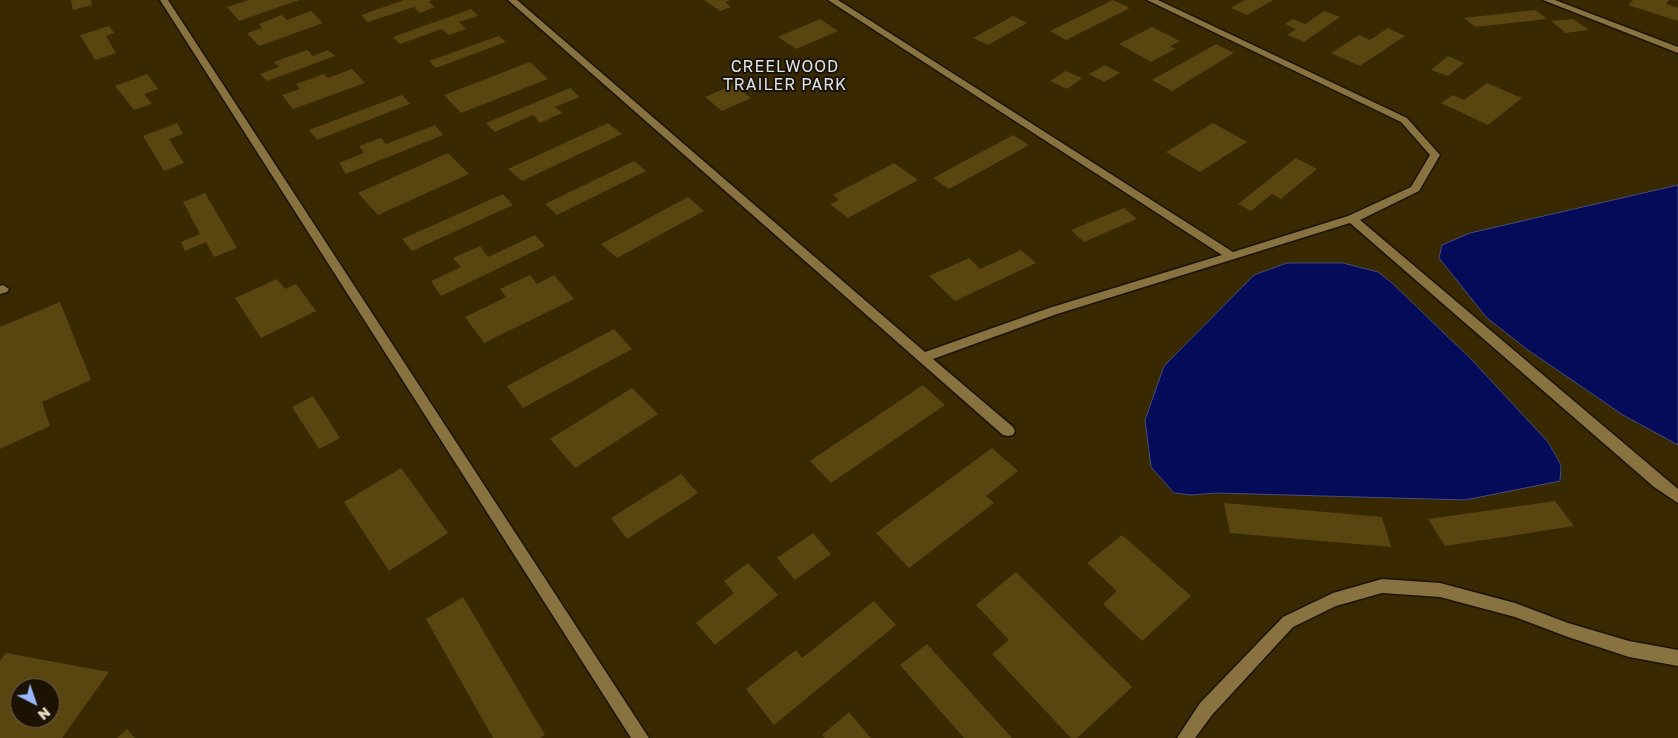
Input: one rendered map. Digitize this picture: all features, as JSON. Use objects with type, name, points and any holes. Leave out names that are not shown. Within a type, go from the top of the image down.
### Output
[{"type":"street","points":[[164,0],[641,738]]},
{"type":"street","points":[[512,0],[1008,431]]},
{"type":"street","points":[[832,0],[1232,256]]},
{"type":"street","points":[[924,358],[1053,311],[1352,219],[1415,189],[1435,155],[1404,120],[1151,0]]},
{"type":"street","points":[[1547,0],[1678,50]]},
{"type":"street","points":[[1352,219],[1678,497]]},
{"type":"street","points":[[1184,738],[1206,709],[1288,622],[1332,600],[1382,586],[1440,590],[1515,610],[1629,650],[1678,658]]},
{"type":"shaded area","points":[[1678,185],[1678,445],[1623,415],[1528,350],[1487,318],[1439,258],[1442,245],[1470,233]]},
{"type":"shaded area","points":[[1287,263],[1343,263],[1378,272],[1392,283],[1471,359],[1548,442],[1561,465],[1560,481],[1465,500],[1217,493],[1191,495],[1174,493],[1151,467],[1145,420],[1164,366],[1254,275]]},
{"type":"building","points":[[71,0],[91,0],[92,5],[73,10]]},
{"type":"building","points":[[249,0],[299,0],[239,21],[227,7]]},
{"type":"building","points":[[404,0],[432,0],[429,2],[435,7],[420,13],[414,7],[368,22],[361,15]]},
{"type":"building","points":[[704,0],[731,0],[725,2],[731,7],[720,11]]},
{"type":"building","points":[[1113,0],[1130,8],[1066,40],[1050,31]]},
{"type":"building","points":[[1245,0],[1273,0],[1247,15],[1231,8]]},
{"type":"building","points":[[1633,0],[1669,0],[1666,4],[1678,8],[1678,21],[1628,5]]},
{"type":"building","points":[[471,9],[478,16],[459,22],[466,29],[449,35],[442,29],[400,44],[393,37]]},
{"type":"building","points":[[1535,10],[1547,19],[1475,27],[1464,18]]},
{"type":"building","points":[[311,11],[323,23],[259,46],[247,33],[262,28],[259,24],[282,15],[287,20]]},
{"type":"building","points":[[1324,11],[1340,17],[1304,42],[1287,35],[1296,29],[1285,24],[1293,19],[1305,24]]},
{"type":"building","points":[[1013,16],[1027,23],[988,45],[973,38]]},
{"type":"building","points":[[820,19],[838,31],[796,49],[778,37]]},
{"type":"building","points":[[1573,19],[1589,30],[1566,33],[1551,21]]},
{"type":"building","points":[[109,26],[114,33],[106,36],[116,53],[95,60],[80,35]]},
{"type":"building","points":[[1152,27],[1180,41],[1170,46],[1175,49],[1151,62],[1119,44]]},
{"type":"building","points":[[1388,28],[1405,36],[1360,66],[1331,53],[1359,35],[1370,40]]},
{"type":"building","points":[[499,36],[506,42],[436,68],[429,61]]},
{"type":"building","points":[[1216,44],[1234,53],[1172,91],[1152,80]]},
{"type":"building","points":[[307,50],[313,56],[328,50],[335,56],[267,81],[260,74],[279,67],[274,62]]},
{"type":"building","points":[[1448,56],[1464,63],[1448,76],[1431,70]]},
{"type":"building","points":[[530,62],[548,79],[461,113],[444,95]]},
{"type":"building","points":[[1105,65],[1120,73],[1104,82],[1089,74]]},
{"type":"building","points":[[352,69],[365,83],[293,109],[282,95],[300,89],[296,84],[324,74],[328,78]]},
{"type":"building","points":[[1066,71],[1082,78],[1067,89],[1050,81]]},
{"type":"building","points":[[147,74],[158,89],[144,94],[152,104],[134,110],[115,86]]},
{"type":"building","points":[[1487,83],[1522,98],[1488,125],[1441,103],[1453,95],[1464,100]]},
{"type":"building","points":[[733,85],[751,98],[722,111],[705,97]]},
{"type":"building","points":[[570,88],[580,97],[555,107],[562,113],[540,123],[533,115],[495,132],[486,123]]},
{"type":"building","points":[[402,95],[410,104],[317,140],[309,130]]},
{"type":"building","points":[[177,123],[183,134],[169,139],[184,163],[164,171],[143,136]]},
{"type":"building","points":[[608,123],[622,134],[522,181],[508,169]]},
{"type":"building","points":[[1213,123],[1247,142],[1200,172],[1166,152]]},
{"type":"building","points":[[435,125],[443,135],[346,174],[339,163],[364,153],[359,146],[381,138],[386,144]]},
{"type":"building","points":[[1013,135],[1029,145],[949,189],[933,178]]},
{"type":"building","points":[[448,153],[469,174],[378,215],[358,193]]},
{"type":"building","points":[[1296,158],[1317,169],[1281,199],[1272,194],[1251,211],[1238,204]]},
{"type":"building","points":[[634,161],[646,171],[557,215],[545,204]]},
{"type":"building","points":[[894,163],[918,180],[848,218],[830,204],[839,200],[833,195]]},
{"type":"building","points":[[205,193],[237,248],[214,257],[206,242],[185,251],[181,242],[200,234],[183,202]]},
{"type":"building","points":[[503,194],[513,205],[412,251],[402,239]]},
{"type":"building","points":[[688,197],[704,211],[617,258],[601,244]]},
{"type":"building","points":[[1124,208],[1137,219],[1084,242],[1071,230]]},
{"type":"building","points":[[535,235],[545,246],[441,296],[431,281],[461,267],[453,258],[480,246],[488,257]]},
{"type":"building","points":[[1021,250],[1036,263],[955,301],[929,276],[969,258],[980,269]]},
{"type":"building","points":[[530,275],[537,284],[554,275],[574,299],[484,343],[465,317],[506,297],[500,289]]},
{"type":"building","points":[[277,279],[285,289],[296,284],[316,311],[261,338],[235,298]]},
{"type":"building","points":[[60,302],[91,380],[42,402],[50,426],[0,449],[0,327]]},
{"type":"building","points":[[614,329],[632,349],[523,408],[507,386]]},
{"type":"building","points":[[923,385],[945,405],[831,483],[810,461]]},
{"type":"building","points":[[632,388],[658,414],[575,468],[550,439]]},
{"type":"building","points":[[313,396],[340,438],[319,449],[292,407]]},
{"type":"building","points":[[992,448],[1018,471],[986,496],[994,503],[909,568],[876,533]]},
{"type":"building","points":[[401,468],[448,533],[389,571],[344,502]]},
{"type":"building","points":[[681,474],[698,493],[627,539],[611,518]]},
{"type":"building","points":[[1555,501],[1574,526],[1445,546],[1428,519]]},
{"type":"building","points":[[1224,503],[1382,517],[1391,547],[1230,533]]},
{"type":"building","points":[[813,533],[831,554],[795,580],[777,558]]},
{"type":"building","points":[[1122,535],[1191,596],[1142,641],[1103,604],[1117,591],[1087,563]]},
{"type":"building","points":[[748,563],[778,595],[715,645],[696,623],[734,593],[724,581]]},
{"type":"building","points":[[1016,572],[1132,687],[1077,738],[1071,738],[992,654],[1009,640],[976,605]]},
{"type":"building","points":[[463,597],[545,735],[540,738],[493,738],[426,619]]},
{"type":"building","points":[[874,601],[896,625],[774,725],[746,689],[796,650],[802,658]]},
{"type":"building","points":[[927,644],[1012,738],[964,738],[900,665]]},
{"type":"building","points":[[6,653],[109,672],[62,738],[0,738],[0,661]]},
{"type":"building","points":[[849,712],[871,738],[825,738],[822,735]]},
{"type":"building","points":[[127,729],[135,738],[117,738]]},
{"type":"district","name":"CREELWOOD TRAILER PARK","points":[[785,76]]}]
